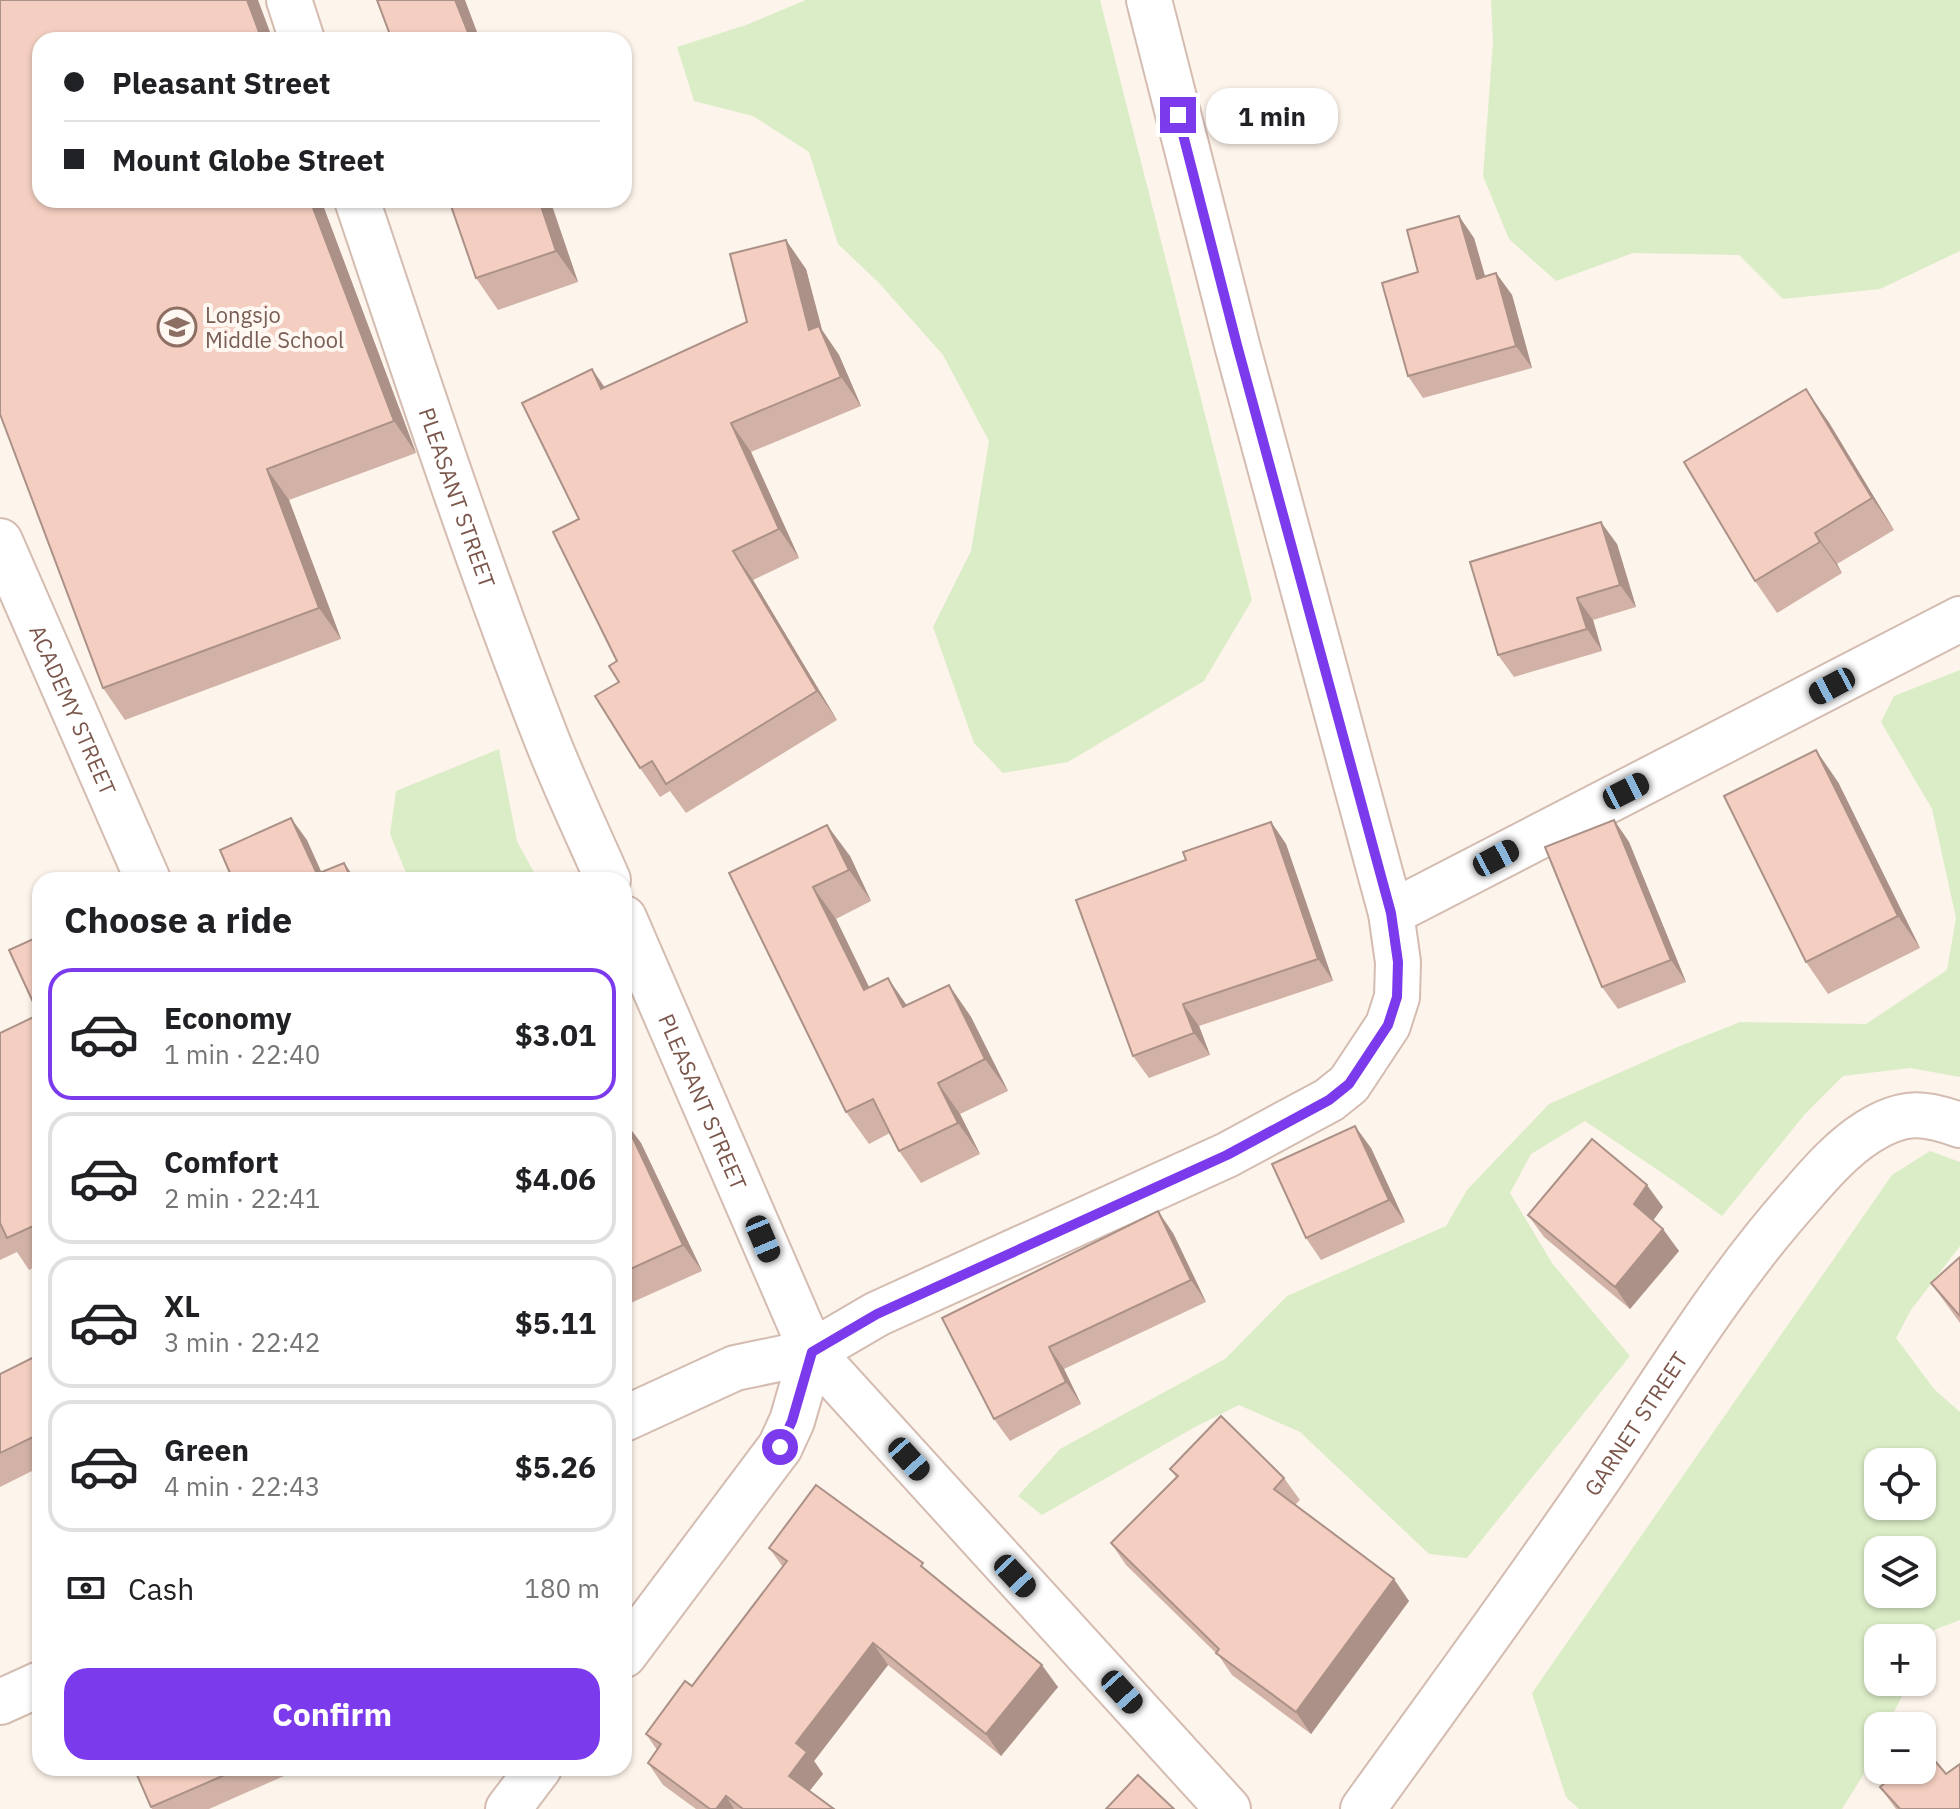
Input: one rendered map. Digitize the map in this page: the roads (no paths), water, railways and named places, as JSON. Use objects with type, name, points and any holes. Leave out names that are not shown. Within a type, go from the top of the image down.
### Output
[{"type":"street","points":[[289,0],[299,32]]},
{"type":"street","points":[[632,1415],[735,1368],[812,1352],[877,1314],[1227,1155],[1329,1100],[1349,1084],[1388,1025],[1397,997],[1398,962],[1391,913],[1237,345],[1149,0]]},
{"type":"street","name":"PLEASANT STREET","points":[[360,208],[439,444],[529,694],[605,872]]},
{"type":"street","name":"ACADEMY STREET","points":[[0,541],[145,872]]},
{"type":"street","points":[[1391,913],[1960,619]]},
{"type":"street","name":"PLEASANT STREET","points":[[632,936],[812,1352],[1228,1809]]},
{"type":"street","name":"GARNET STREET","points":[[1363,1809],[1576,1511],[1737,1274],[1780,1220],[1831,1162],[1868,1132],[1894,1117],[1912,1114],[1937,1117],[1960,1125]]},
{"type":"street","points":[[632,1644],[780,1447],[792,1421],[812,1352]]},
{"type":"street","points":[[0,1702],[32,1688]]},
{"type":"street","points":[[508,1809],[533,1776]]},
{"type":"place","name":"Longsjo Middle School","points":[[177,327]]}]
